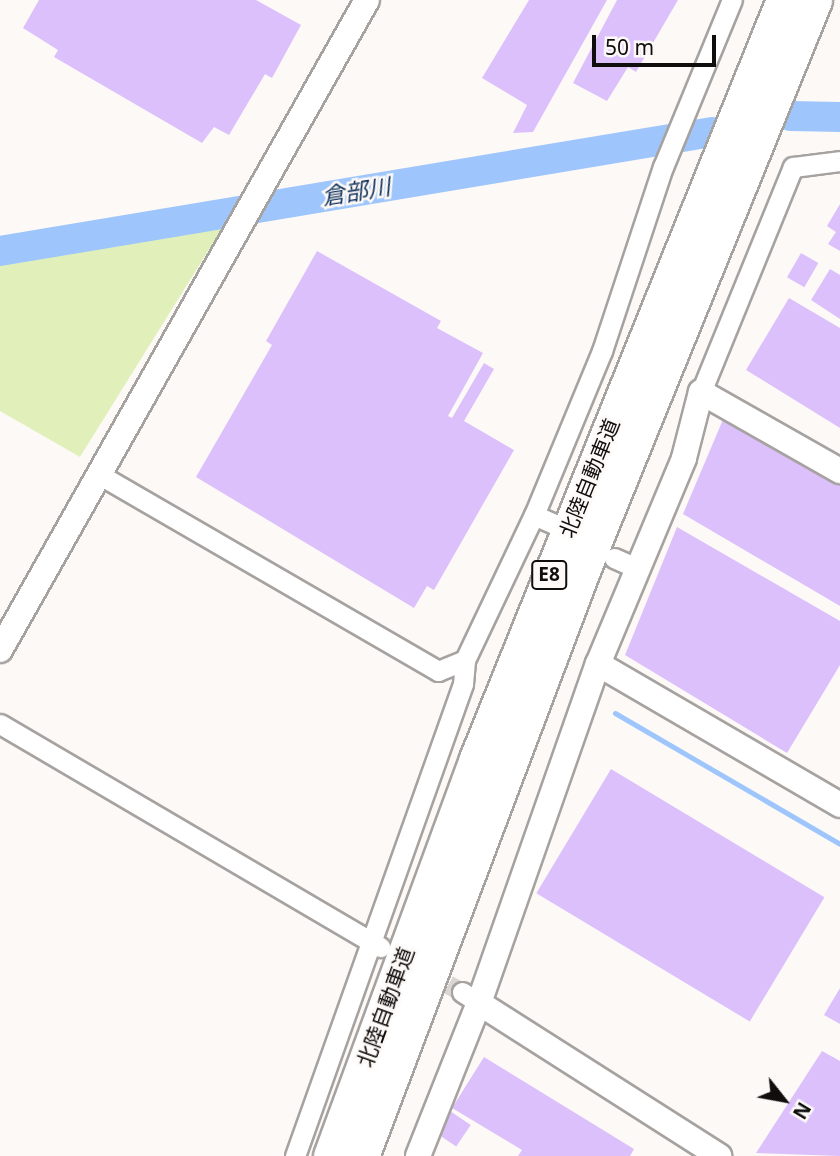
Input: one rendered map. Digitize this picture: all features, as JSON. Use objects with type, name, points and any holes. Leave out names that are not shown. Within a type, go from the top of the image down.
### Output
[{"type":"highway","name":"北陸自動車道","points":[[331,1156],[482,746],[783,0]]},
{"type":"highway","name":"北陸自動車道","points":[[361,1156],[578,581],[814,0]]},
{"type":"street","points":[[0,650],[367,0]]},
{"type":"street","points":[[295,1156],[376,944],[463,684],[465,660],[534,515],[602,351],[687,102],[732,0]]},
{"type":"street","points":[[418,1156],[470,997],[598,664],[625,563],[684,458],[701,392],[793,167],[840,160]]},
{"type":"street","points":[[701,392],[840,471]]},
{"type":"street","points":[[100,475],[438,671],[465,660]]},
{"type":"street","points":[[534,515],[556,525]]},
{"type":"street","points":[[598,664],[840,804]]},
{"type":"street","points":[[0,724],[376,944]]},
{"type":"street","points":[[470,997],[719,1156]]},
{"type":"green space","points":[[223,227],[80,457],[0,411],[0,265]]},
{"type":"building","points":[[39,0],[256,0],[301,25],[272,78],[265,74],[229,135],[214,127],[202,143],[54,57],[58,50],[23,28]]},
{"type":"building","points":[[529,0],[607,0],[533,132],[513,133],[527,105],[482,78]]},
{"type":"building","points":[[617,0],[678,0],[636,72],[628,67],[607,101],[573,83]]},
{"type":"building","points":[[840,204],[840,251],[828,244],[836,232],[827,226]]},
{"type":"building","points":[[317,251],[441,321],[437,328],[483,353],[448,416],[452,418],[484,363],[494,369],[464,421],[514,450],[434,590],[427,586],[414,608],[196,477],[272,345],[266,341]]},
{"type":"building","points":[[801,253],[818,263],[804,287],[787,277]]},
{"type":"building","points":[[830,269],[840,275],[840,319],[811,300]]},
{"type":"building","points":[[789,298],[840,328],[840,428],[746,370]]},
{"type":"building","points":[[730,403],[840,466],[840,606],[683,514]]},
{"type":"building","points":[[677,527],[840,621],[840,665],[787,753],[625,655]]},
{"type":"building","points":[[611,769],[824,897],[750,1022],[536,893]]},
{"type":"building","points":[[840,988],[840,1024],[824,1015]]},
{"type":"building","points":[[822,1051],[840,1061],[840,1156],[756,1153]]},
{"type":"building","points":[[484,1057],[634,1149],[630,1156],[518,1156],[522,1150],[452,1108]]},
{"type":"building","points":[[450,1111],[471,1125],[456,1147],[435,1133]]},
{"type":"waterway","name":"倉部川","points":[[791,116],[840,117]]},
{"type":"waterway","name":"倉部川","points":[[0,251],[712,132]]},
{"type":"waterway","points":[[615,713],[840,844]]},
{"type":"tunnel","points":[[423,970],[462,992]]}]
